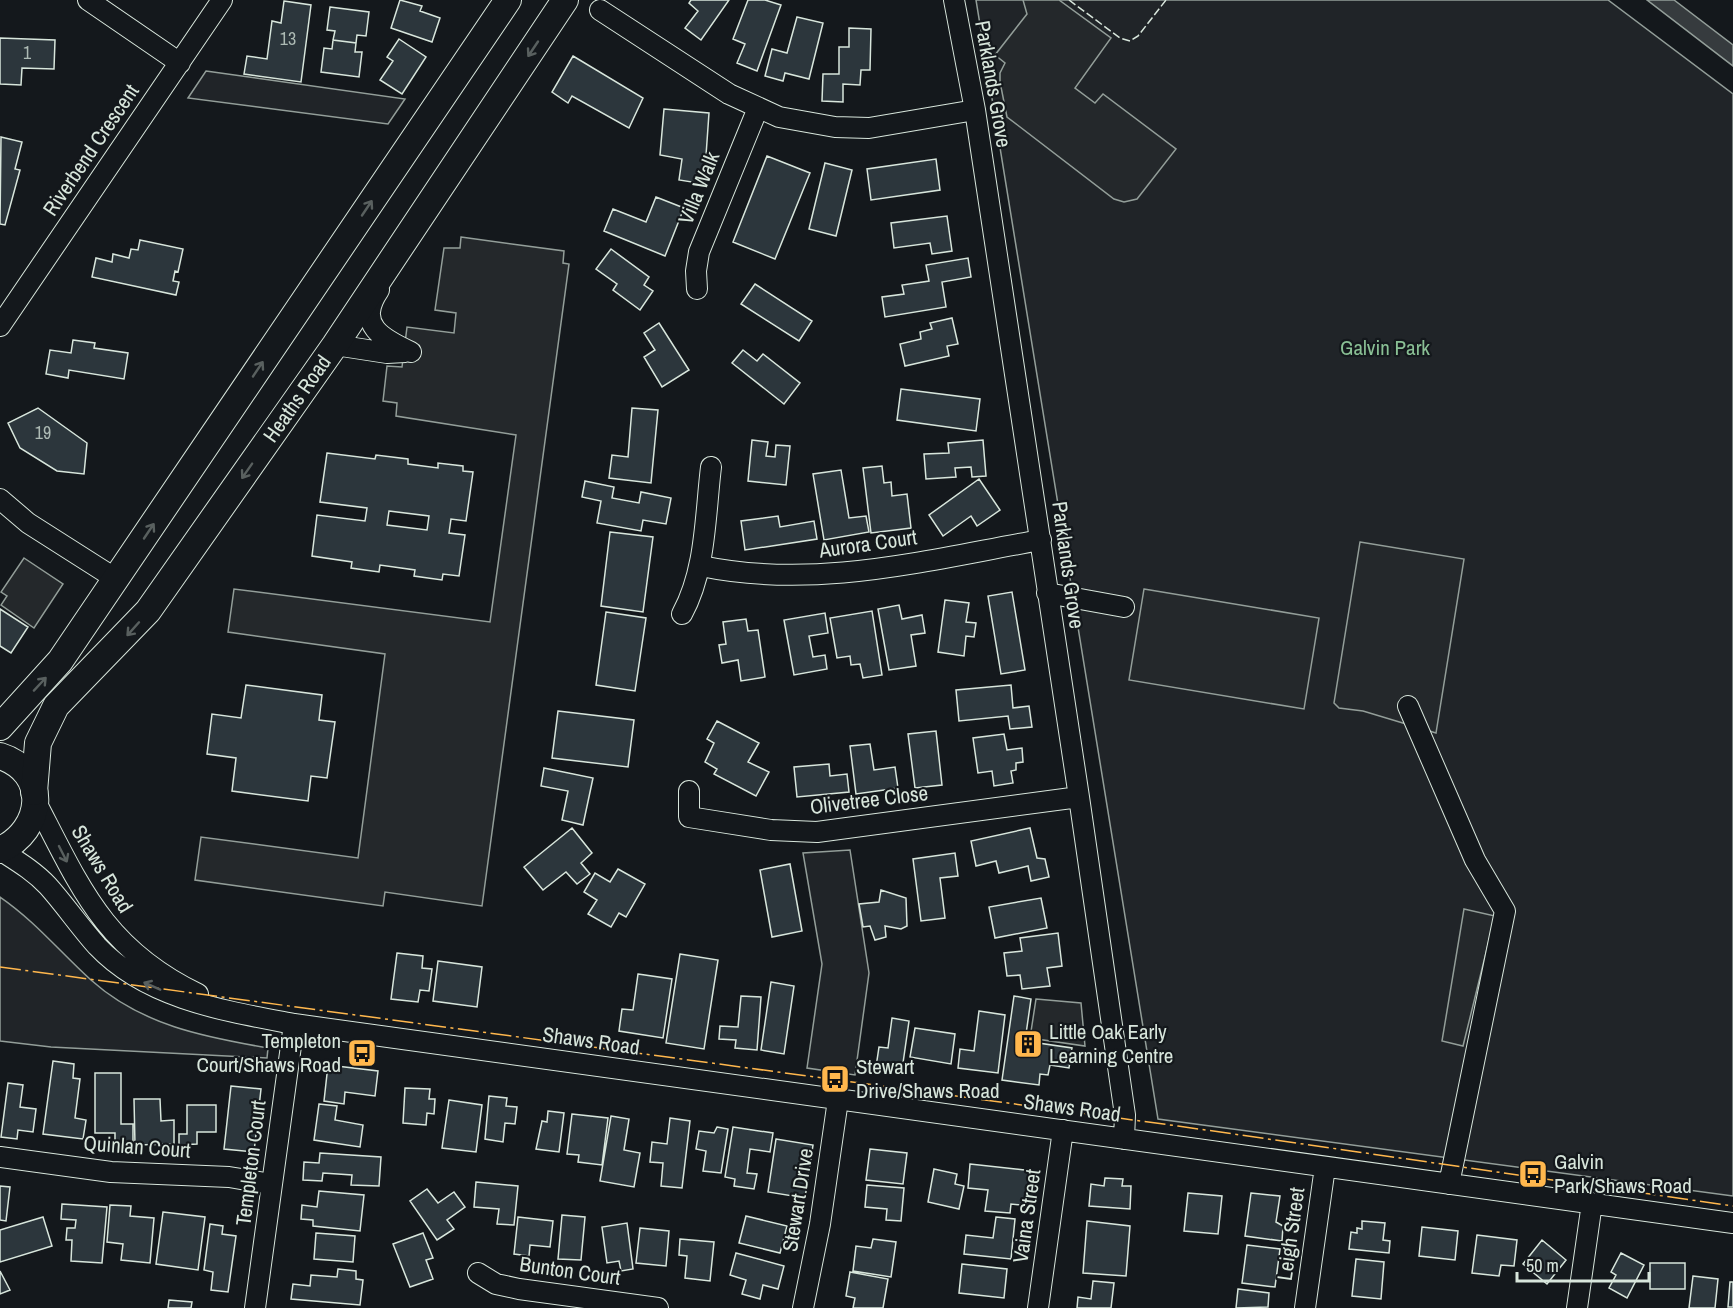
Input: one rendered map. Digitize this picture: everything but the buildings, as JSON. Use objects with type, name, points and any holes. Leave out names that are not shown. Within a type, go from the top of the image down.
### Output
[{"type":"main road","points":[[0,727],[60,661],[508,0]]},
{"type":"main road","name":"Heaths Road","points":[[0,850],[15,843],[26,832],[34,818],[38,743],[56,705],[148,611],[335,345],[565,0]]},
{"type":"main road","points":[[0,756],[20,767],[29,778],[35,797]]},
{"type":"street","points":[[87,0],[180,63]]},
{"type":"street","name":"Riverbend Crescent","points":[[0,326],[222,0]]},
{"type":"street","name":"Parklands Grove","points":[[954,0],[975,110],[1041,540],[1125,1115],[1124,1139]]},
{"type":"street","points":[[600,10],[729,94],[779,117],[810,123],[869,128],[975,110]]},
{"type":"street","name":"Villa Walk","points":[[697,289],[696,271],[699,252],[758,108]]},
{"type":"street","points":[[335,345],[387,353],[411,352],[381,338],[373,327],[370,309],[375,296],[425,222],[438,190]]},
{"type":"street","points":[[682,614],[692,596],[701,566],[711,467]]},
{"type":"street","points":[[0,499],[28,523],[116,579]]},
{"type":"street","name":"Aurora Court","points":[[701,566],[790,577],[840,575],[1041,540]]},
{"type":"street","points":[[1047,593],[1124,608]]},
{"type":"street","points":[[1408,706],[1475,860],[1505,911],[1449,1184]]},
{"type":"street","name":"Olivetree Close","points":[[689,791],[689,817],[771,830],[817,832],[1079,797]]},
{"type":"street","name":"Shaws Road","points":[[35,797],[82,892],[117,938],[162,974],[228,1009]]},
{"type":"street","name":"Shaws Road","points":[[0,850],[29,869],[46,884],[97,946],[143,982],[174,996],[294,1024],[1733,1223]]},
{"type":"street","name":"Templeton Court","points":[[255,1308],[294,1024]]},
{"type":"street","name":"Stewart Drive","points":[[803,1308],[820,1224],[838,1100]]},
{"type":"street","name":"Vaina Street","points":[[1038,1308],[1064,1130]]},
{"type":"street","name":"Quinlan Court","points":[[0,1156],[111,1172],[229,1177],[271,1184]]},
{"type":"street","name":"Leigh Street","points":[[1305,1308],[1325,1167]]},
{"type":"street","points":[[1577,1308],[1592,1203]]},
{"type":"street","name":"Bunton Court","points":[[478,1273],[496,1284],[519,1289],[658,1308]]},
{"type":"green space","name":"Galvin Park","points":[[976,0],[1608,0],[1733,94],[1733,1196],[1158,1119]]},
{"type":"green space","points":[[206,71],[405,99],[388,124],[188,98]]},
{"type":"green space","points":[[850,850],[869,973],[855,1075],[807,1068],[822,964],[803,853]]},
{"type":"green space","points":[[0,897],[36,926],[91,980],[131,1008],[174,1027],[197,1034],[268,1048],[267,1058],[51,1047],[0,1041]]},
{"type":"shaded area","points":[[1023,0],[1059,0],[1111,38],[1075,88],[1095,103],[1103,94],[1176,149],[1137,199],[1124,202],[1114,199],[1007,117],[1000,82],[1000,73],[1005,63],[995,55],[1027,14]]},
{"type":"shaded area","points":[[1647,0],[1674,0],[1733,45],[1733,66]]},
{"type":"shaded area","points":[[461,237],[564,251],[563,263],[569,264],[482,906],[385,892],[383,906],[195,880],[201,837],[358,858],[385,654],[228,632],[234,589],[490,622],[516,435],[396,416],[397,403],[383,401],[387,366],[402,367],[407,327],[454,333],[456,313],[435,310],[444,248],[460,248]]},
{"type":"shaded area","points":[[1360,542],[1464,559],[1436,733],[1363,711],[1339,708],[1334,703]]},
{"type":"shaded area","points":[[24,558],[63,584],[34,628],[1,605],[7,596],[1,592]]},
{"type":"shaded area","points":[[1144,589],[1319,618],[1304,709],[1129,680]]},
{"type":"shaded area","points":[[1464,909],[1495,916],[1463,1046],[1442,1041]]},
{"type":"shaded area","points":[[1036,999],[1081,1003],[1085,1046],[1030,1038]]},
{"type":"fence","points":[[1069,0],[1120,38],[1130,41],[1138,36],[1166,0]]},
{"type":"power","points":[[0,967],[1178,1126],[1733,1206]]},
{"type":"place","name":"Little Oak Early Learning Centre","points":[[1028,1044]]},
{"type":"place","name":"Templeton Court/Shaws Road","points":[[362,1053]]},
{"type":"place","name":"Stewart Drive/Shaws Road","points":[[835,1079]]},
{"type":"place","name":"Galvin Park/Shaws Road","points":[[1533,1174]]}]
